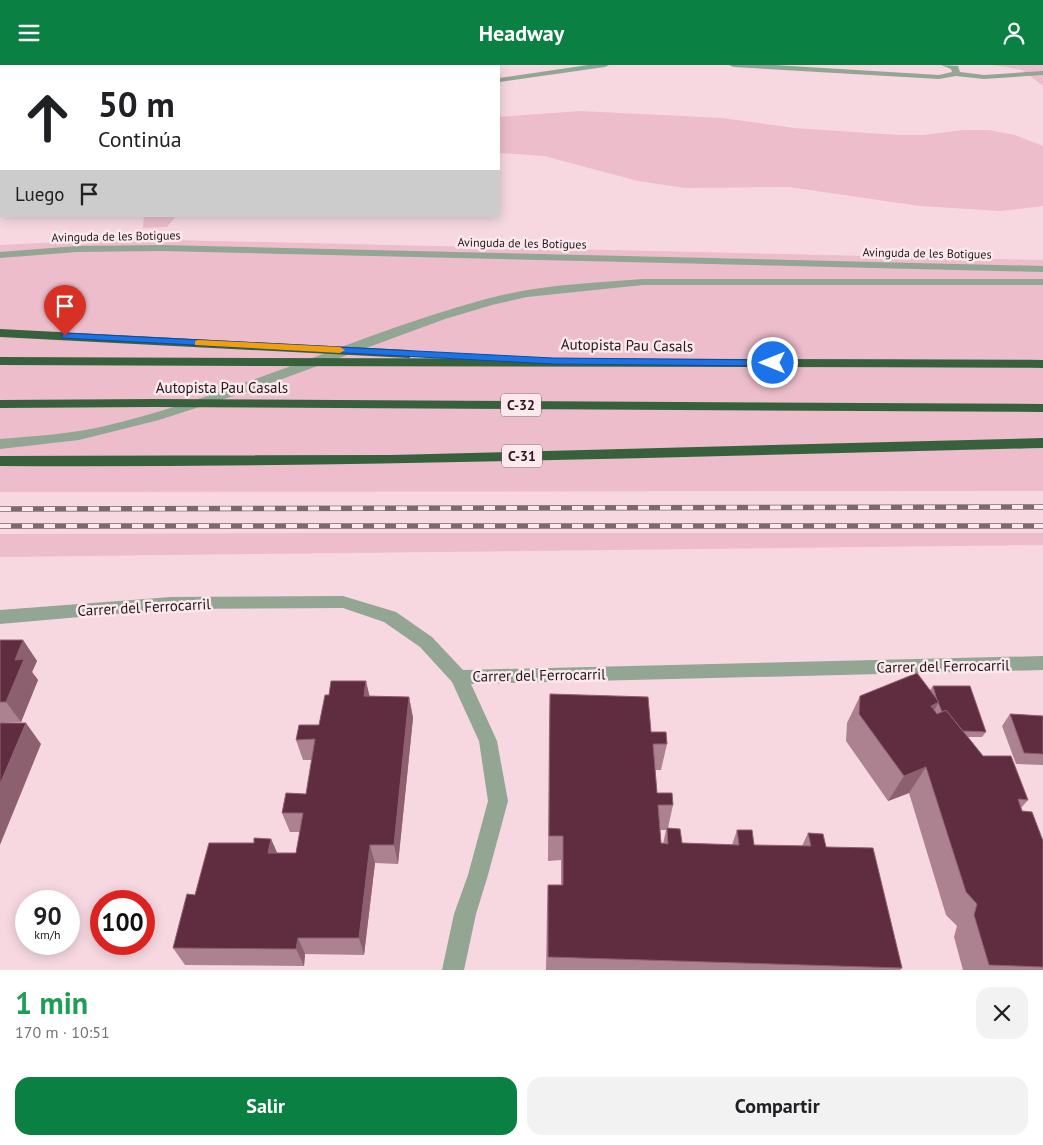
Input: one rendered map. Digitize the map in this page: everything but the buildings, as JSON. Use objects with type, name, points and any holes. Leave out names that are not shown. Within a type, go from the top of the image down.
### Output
[{"type":"highway","points":[[0,333],[553,361]]},
{"type":"highway","name":"Autopista Pau Casals","points":[[0,361],[402,363],[553,361],[1043,365]]},
{"type":"highway","name":"Autopista Pau Casals","points":[[0,404],[164,403],[1043,408]]},
{"type":"highway","name":"C-31","points":[[0,461],[116,463],[336,460],[1043,443]]},
{"type":"street","points":[[500,80],[605,65]]},
{"type":"street","points":[[733,65],[939,77],[955,71]]},
{"type":"street","points":[[945,65],[955,71],[984,77],[1043,73]]},
{"type":"street","name":"Avinguda de les Botigues","points":[[0,255],[77,249],[154,248],[1043,269]]},
{"type":"street","points":[[0,444],[66,438],[106,430],[228,394],[389,334],[491,302],[526,295],[580,287],[643,282],[1043,282]]},
{"type":"street","name":"Carrer del Ferrocarril","points":[[0,617],[171,603],[343,602],[390,617],[426,643],[459,677],[1043,663]]},
{"type":"street","points":[[453,970],[465,914],[478,875],[498,801],[488,741],[459,677]]},
{"type":"shaded area","points":[[994,65],[1043,65],[1043,86],[1022,70]]},
{"type":"shaded area","points":[[580,111],[722,118],[794,128],[898,135],[989,130],[1015,135],[1043,146],[1043,206],[1000,211],[920,206],[789,187],[685,188],[638,181],[544,156],[500,153],[500,117]]},
{"type":"shaded area","points":[[144,217],[175,217],[167,227],[143,228]]},
{"type":"shaded area","points":[[129,239],[1043,260],[1043,491],[0,492],[0,245]]},
{"type":"shaded area","points":[[1043,533],[1043,545],[0,557],[0,534]]},
{"type":"railway","points":[[0,509],[1043,507]]},
{"type":"railway","points":[[0,526],[1043,526]]},
{"type":"slow traffic","points":[[198,343],[340,350]]},
{"type":"route","points":[[65,336],[553,361],[773,363]]}]
